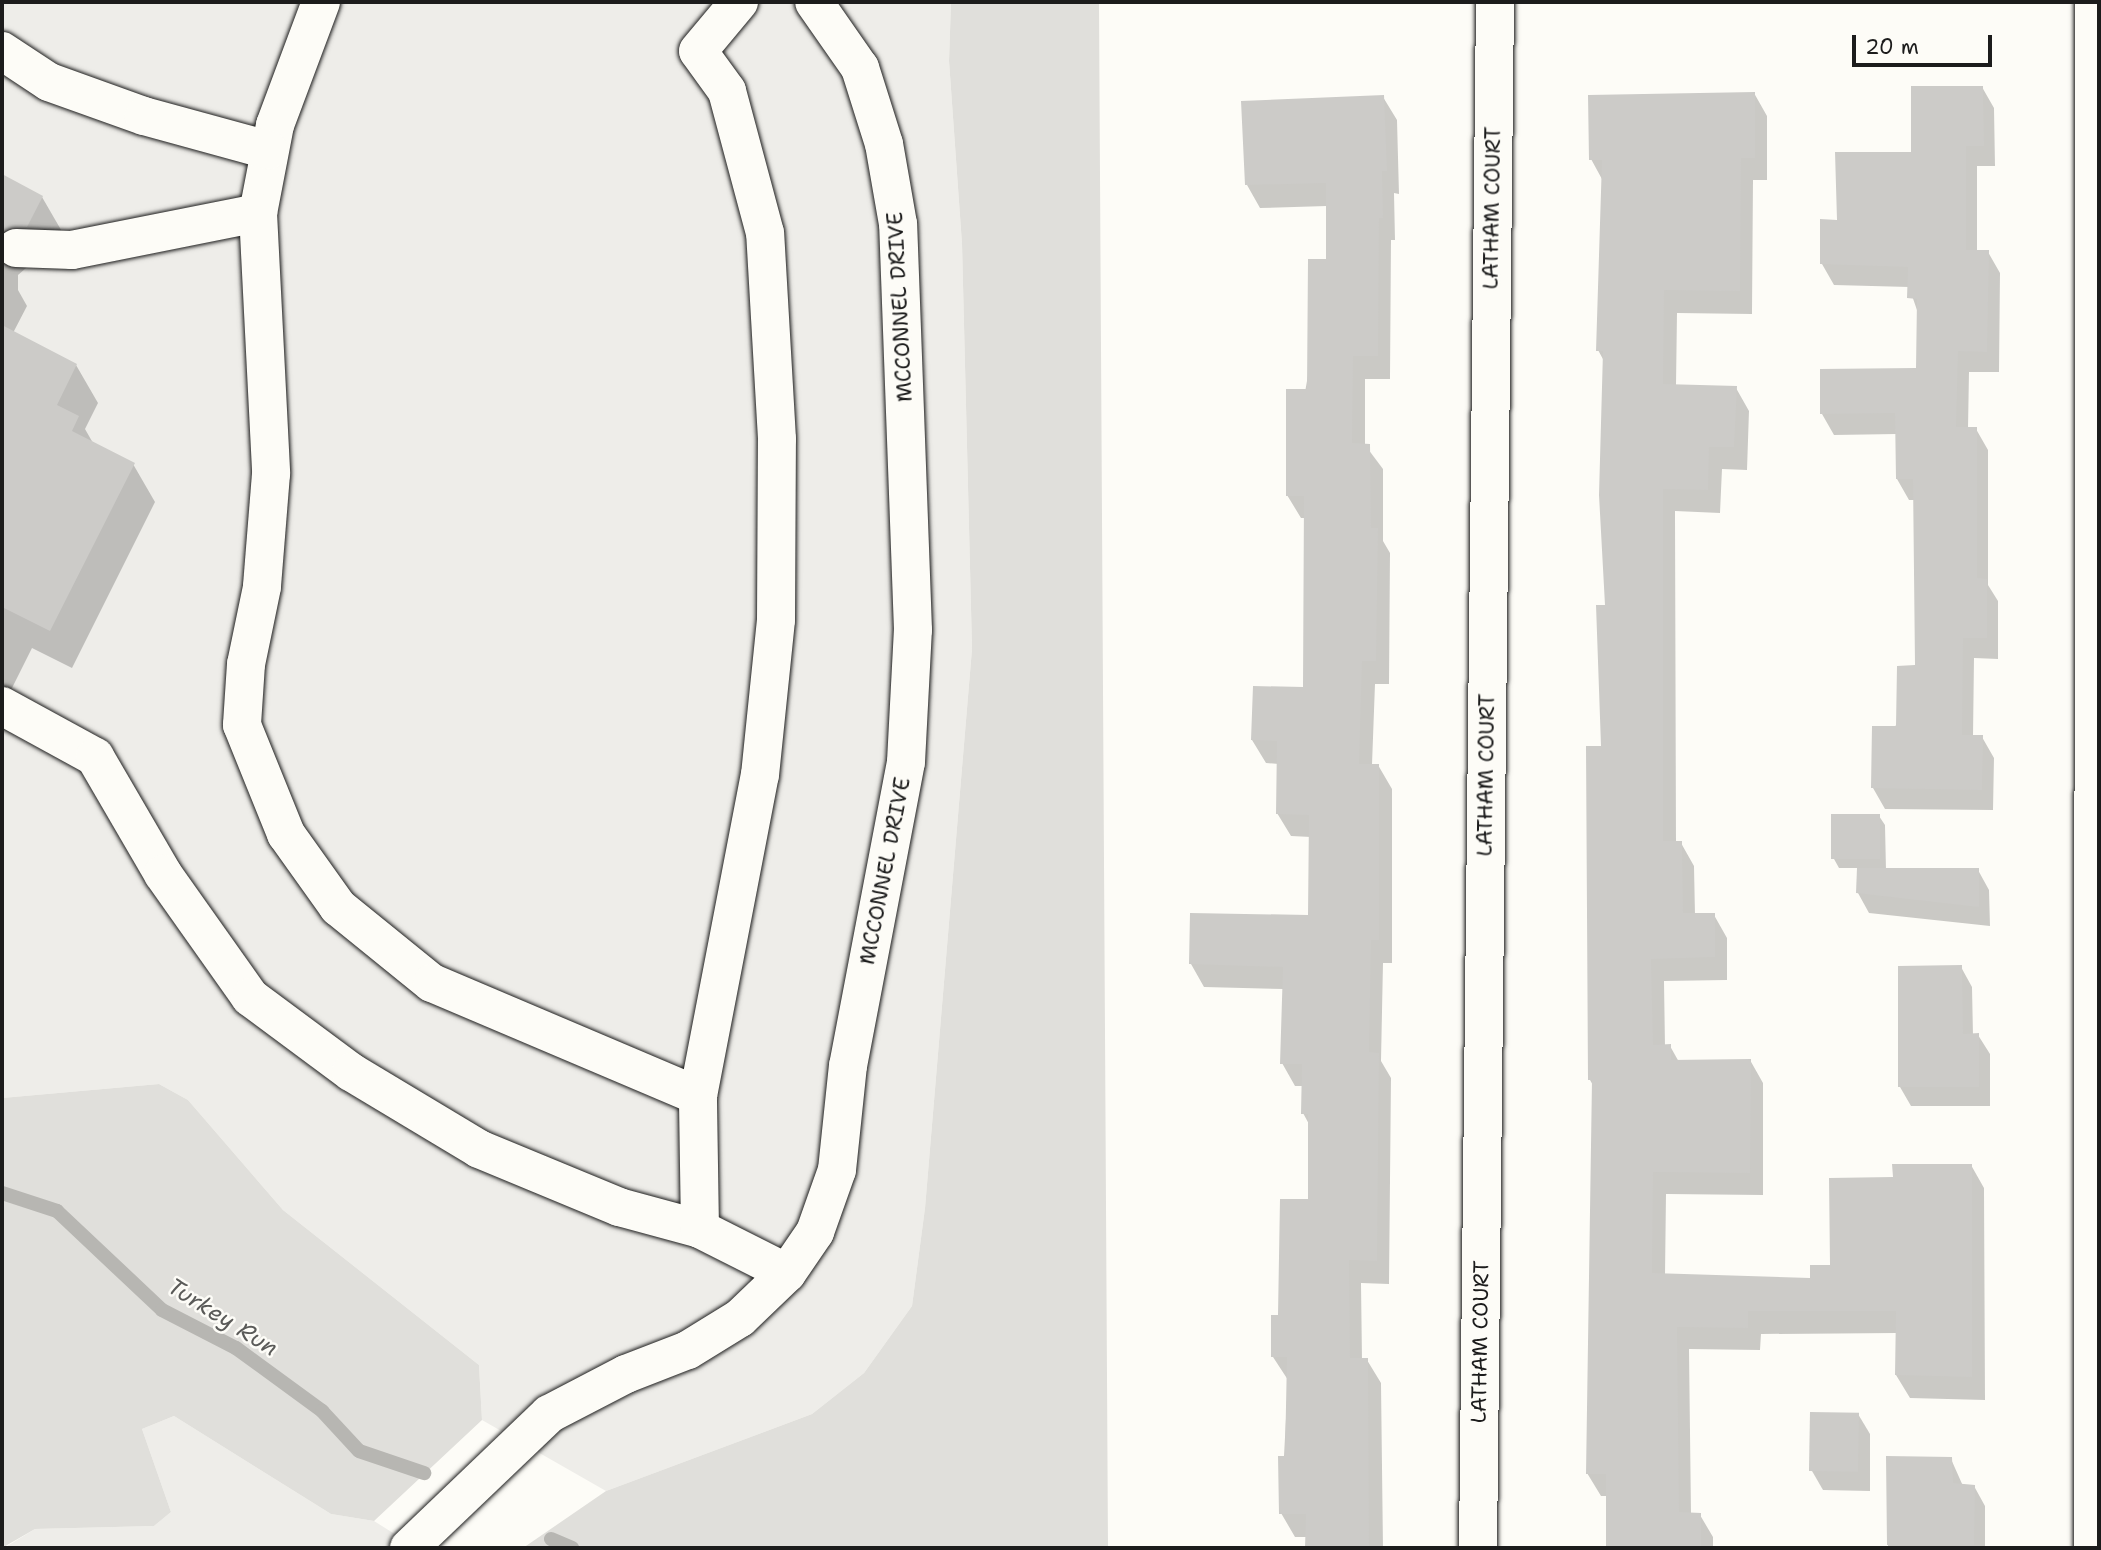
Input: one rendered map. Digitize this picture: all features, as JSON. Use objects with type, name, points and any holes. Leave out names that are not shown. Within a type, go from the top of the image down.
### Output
[{"type":"street","points":[[321,2],[268,150],[258,213],[271,474],[262,587],[246,664],[242,725],[286,834],[338,907],[432,983],[698,1096]]},
{"type":"street","points":[[700,1229],[698,1096],[760,775],[776,620],[777,439],[765,233],[727,91],[698,51],[739,2]]},
{"type":"street","name":"MCCONNEL DRIVE","points":[[409,1548],[549,1415],[626,1374],[688,1350],[740,1318],[787,1273],[815,1232],[838,1170],[848,1066],[906,762],[913,630],[898,224],[884,144],[859,68],[814,2]]},
{"type":"street","name":"LATHAM COURT","points":[[1478,1548],[1495,2]]},
{"type":"street","points":[[2092,1548],[2094,2]]},
{"type":"street","points":[[2,51],[49,82],[144,116],[268,150]]},
{"type":"street","points":[[16,248],[72,250],[258,213]]},
{"type":"street","points":[[2,706],[95,757],[163,874],[250,997],[351,1073],[479,1149],[619,1207],[700,1229],[787,1273]]},
{"type":"shaded area","points":[[2,2],[951,2],[949,61],[962,244],[972,649],[925,1208],[912,1306],[864,1373],[812,1414],[606,1491],[482,1420],[479,1365],[283,1210],[188,1100],[159,1084],[2,1098]]},
{"type":"shaded area","points":[[951,2],[1099,2],[1108,1548],[523,1548],[606,1491],[812,1414],[864,1373],[912,1306],[925,1208],[972,649],[962,244],[949,61]]},
{"type":"shaded area","points":[[159,1084],[188,1100],[283,1210],[479,1365],[482,1420],[374,1521],[331,1514],[174,1416],[142,1429],[171,1512],[154,1526],[35,1529],[2,1548],[2,1098]]},
{"type":"shaded area","points":[[174,1416],[331,1514],[374,1521],[417,1548],[4,1548],[35,1529],[154,1526],[171,1512],[142,1429]]},
{"type":"building","points":[[1911,86],[1983,86],[1984,146],[1966,146],[1966,250],[1989,250],[1987,352],[1958,351],[1956,427],[1977,427],[1977,578],[1987,579],[1987,638],[1963,638],[1962,735],[1983,735],[1982,790],[1871,788],[1872,726],[1896,726],[1897,666],[1915,665],[1913,479],[1896,479],[1895,413],[1820,414],[1820,369],[1916,368],[1917,299],[1907,298],[1908,267],[1820,264],[1820,219],[1837,220],[1835,152],[1911,152]]},
{"type":"building","points":[[1755,92],[1755,158],[1741,158],[1740,291],[1664,290],[1663,384],[1737,386],[1734,447],[1709,447],[1708,490],[1663,489],[1663,841],[1682,841],[1683,913],[1715,913],[1715,957],[1651,959],[1653,1045],[1671,1044],[1671,1060],[1751,1059],[1750,1173],[1653,1172],[1652,1273],[1810,1278],[1810,1265],[1830,1265],[1829,1178],[1893,1177],[1892,1164],[1972,1164],[1972,1377],[1895,1375],[1896,1311],[1748,1311],[1748,1328],[1677,1327],[1679,1512],[1701,1513],[1701,1548],[1606,1548],[1606,1474],[1586,1474],[1592,1080],[1588,1080],[1586,746],[1601,746],[1596,605],[1605,605],[1599,495],[1603,351],[1596,351],[1602,160],[1589,160],[1588,95]]},
{"type":"building","points":[[1384,95],[1387,171],[1382,171],[1383,218],[1379,218],[1378,356],[1353,356],[1352,443],[1370,444],[1371,528],[1378,528],[1376,661],[1362,661],[1359,764],[1379,764],[1379,940],[1371,940],[1369,1052],[1379,1053],[1377,1261],[1349,1260],[1350,1358],[1368,1358],[1369,1548],[1305,1548],[1306,1514],[1279,1514],[1278,1456],[1285,1456],[1287,1357],[1271,1357],[1271,1315],[1278,1315],[1280,1199],[1308,1199],[1308,1114],[1301,1114],[1302,1064],[1280,1064],[1283,967],[1189,964],[1190,913],[1308,915],[1309,815],[1276,814],[1277,741],[1251,740],[1253,686],[1303,687],[1304,496],[1286,496],[1286,389],[1307,389],[1308,259],[1326,259],[1326,183],[1245,185],[1241,101]]},
{"type":"building","points":[[2,174],[43,196],[27,227],[2,232]]},
{"type":"building","points":[[2,325],[77,364],[57,405],[79,416],[72,431],[135,463],[50,631],[2,607]]},
{"type":"building","points":[[1831,814],[1880,814],[1880,859],[1831,859]]},
{"type":"building","points":[[1857,868],[1979,868],[1979,907],[1856,893]]},
{"type":"building","points":[[1962,965],[1963,1034],[1979,1033],[1979,1087],[1898,1087],[1898,966]]},
{"type":"building","points":[[1810,1412],[1859,1413],[1858,1472],[1809,1471]]},
{"type":"building","points":[[1886,1456],[1952,1457],[1953,1483],[1975,1485],[1974,1545],[1887,1545]]},
{"type":"waterway","name":"Turkey Run","points":[[2,1193],[57,1211],[162,1310],[236,1348],[322,1411],[359,1451],[424,1473]]},
{"type":"waterway","name":"Turkey Run","points":[[551,1539],[572,1548]]}]
